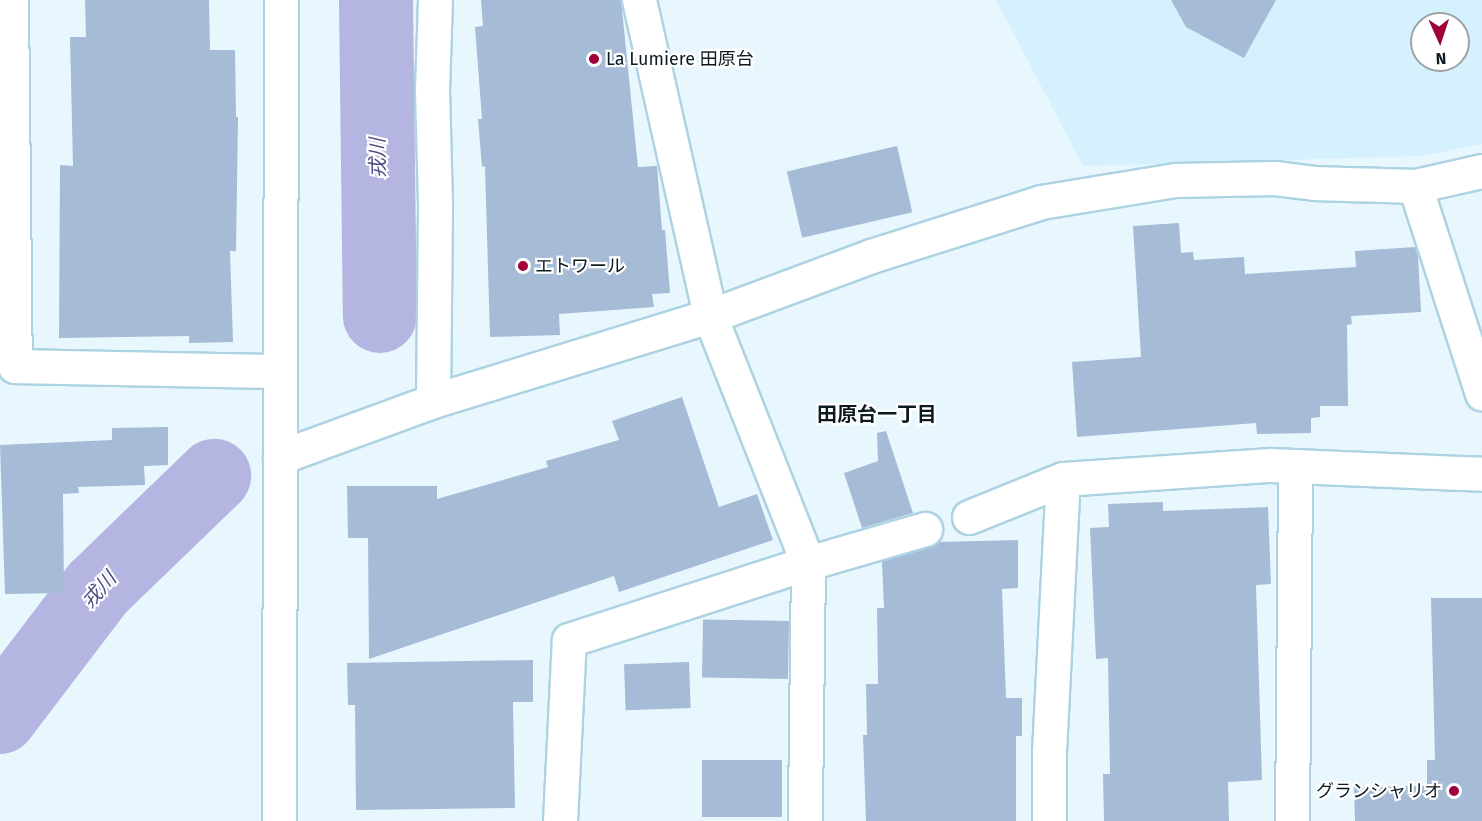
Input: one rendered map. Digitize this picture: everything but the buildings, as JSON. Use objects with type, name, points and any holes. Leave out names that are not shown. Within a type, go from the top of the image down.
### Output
[{"type":"street","points":[[11,0],[6,129],[8,366],[280,371]]},
{"type":"street","points":[[279,821],[281,0]]},
{"type":"street","points":[[434,401],[435,204],[432,90],[435,0]]},
{"type":"street","points":[[639,0],[710,316],[808,563],[805,821]]},
{"type":"street","points":[[280,458],[434,401],[710,316],[871,256],[1041,202],[1175,180],[1275,178],[1314,183],[1415,186],[1482,171]]},
{"type":"street","points":[[1415,186],[1482,393]]},
{"type":"street","points":[[969,517],[1063,479],[1271,465],[1482,474]]},
{"type":"street","points":[[1292,821],[1295,466]]},
{"type":"street","points":[[1048,821],[1049,752],[1063,479]]},
{"type":"street","points":[[560,821],[569,639],[808,563],[925,530]]},
{"type":"shaded area","points":[[996,0],[1482,0],[1482,144],[1422,156],[1083,166]]},
{"type":"waterway","name":"戎川","points":[[376,0],[380,316]]},
{"type":"waterway","name":"戎川","points":[[0,717],[97,589],[214,476]]},
{"type":"place","name":"La Lumiere 田原台","points":[[594,59]]},
{"type":"place","name":"エトワール","points":[[523,266]]},
{"type":"place","name":"グランシャリオ","points":[[1454,791]]},
{"type":"district","name":"田原台一丁目","points":[[877,414]]}]
